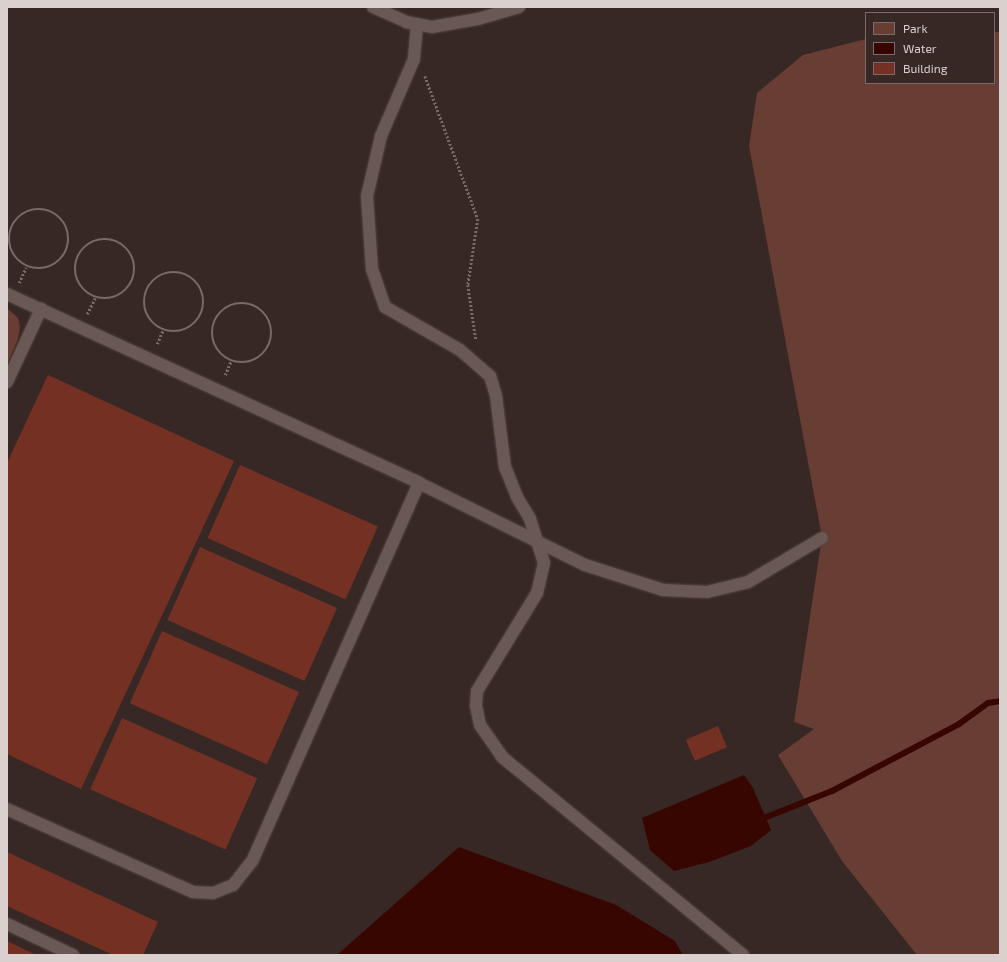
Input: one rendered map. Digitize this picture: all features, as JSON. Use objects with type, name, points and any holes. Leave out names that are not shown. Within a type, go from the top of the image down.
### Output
[{"type":"lane","points":[[373,7],[406,22],[445,26],[519,7]]},
{"type":"lane","points":[[417,24],[414,59],[381,136],[367,196],[372,269],[385,307],[460,350],[479,364],[490,376],[496,396],[505,466],[538,542],[544,563],[537,593],[480,684],[476,706],[480,725],[502,757],[743,955]]},
{"type":"lane","points":[[7,294],[419,483],[585,565],[663,590],[707,592],[748,582],[822,538]]},
{"type":"lane","points":[[7,382],[41,309]]},
{"type":"lane","points":[[7,810],[193,892],[213,893],[233,885],[252,861],[419,483]]},
{"type":"lane","points":[[7,924],[73,955]]},
{"type":"path","points":[[414,59],[425,77],[478,219],[468,285],[479,364]]},
{"type":"path","points":[[36,209],[54,213],[67,228],[69,237],[64,256],[58,263],[39,270],[20,264],[13,256],[8,236],[17,218],[36,209]]},
{"type":"path","points":[[102,239],[112,240],[129,250],[136,268],[131,286],[120,296],[106,300],[87,294],[76,277],[75,266],[84,248],[102,239]]},
{"type":"path","points":[[171,271],[190,275],[197,282],[205,300],[200,318],[184,330],[175,332],[165,331],[149,318],[144,298],[153,280],[171,271]]},
{"type":"path","points":[[239,303],[249,303],[266,313],[273,331],[268,350],[257,360],[243,364],[224,358],[217,350],[212,330],[221,312],[239,303]]},
{"type":"green space","points":[[995,32],[1000,32],[1000,955],[917,955],[842,861],[778,755],[814,729],[794,722],[822,537],[749,146],[757,93],[803,55],[865,39],[865,84],[995,84]]},
{"type":"green space","points":[[7,308],[18,318],[20,327],[18,339],[7,365]]},
{"type":"water","points":[[744,775],[753,788],[771,830],[751,846],[709,862],[674,871],[650,850],[642,818]]},
{"type":"water","points":[[459,847],[616,905],[675,941],[683,955],[337,955]]},
{"type":"building","points":[[48,375],[234,461],[81,789],[7,754],[7,463]]},
{"type":"building","points":[[240,465],[378,526],[345,600],[207,538]]},
{"type":"building","points":[[200,547],[337,608],[304,681],[167,620]]},
{"type":"building","points":[[162,631],[299,692],[267,764],[130,703]]},
{"type":"building","points":[[122,718],[257,778],[225,849],[90,789]]},
{"type":"building","points":[[718,726],[727,747],[695,761],[686,740]]},
{"type":"building","points":[[7,852],[158,922],[143,955],[113,955],[7,906]]},
{"type":"building","points":[[7,941],[36,955],[7,955]]},
{"type":"waterway","points":[[759,820],[832,791],[959,724],[988,703],[1000,701]]}]
